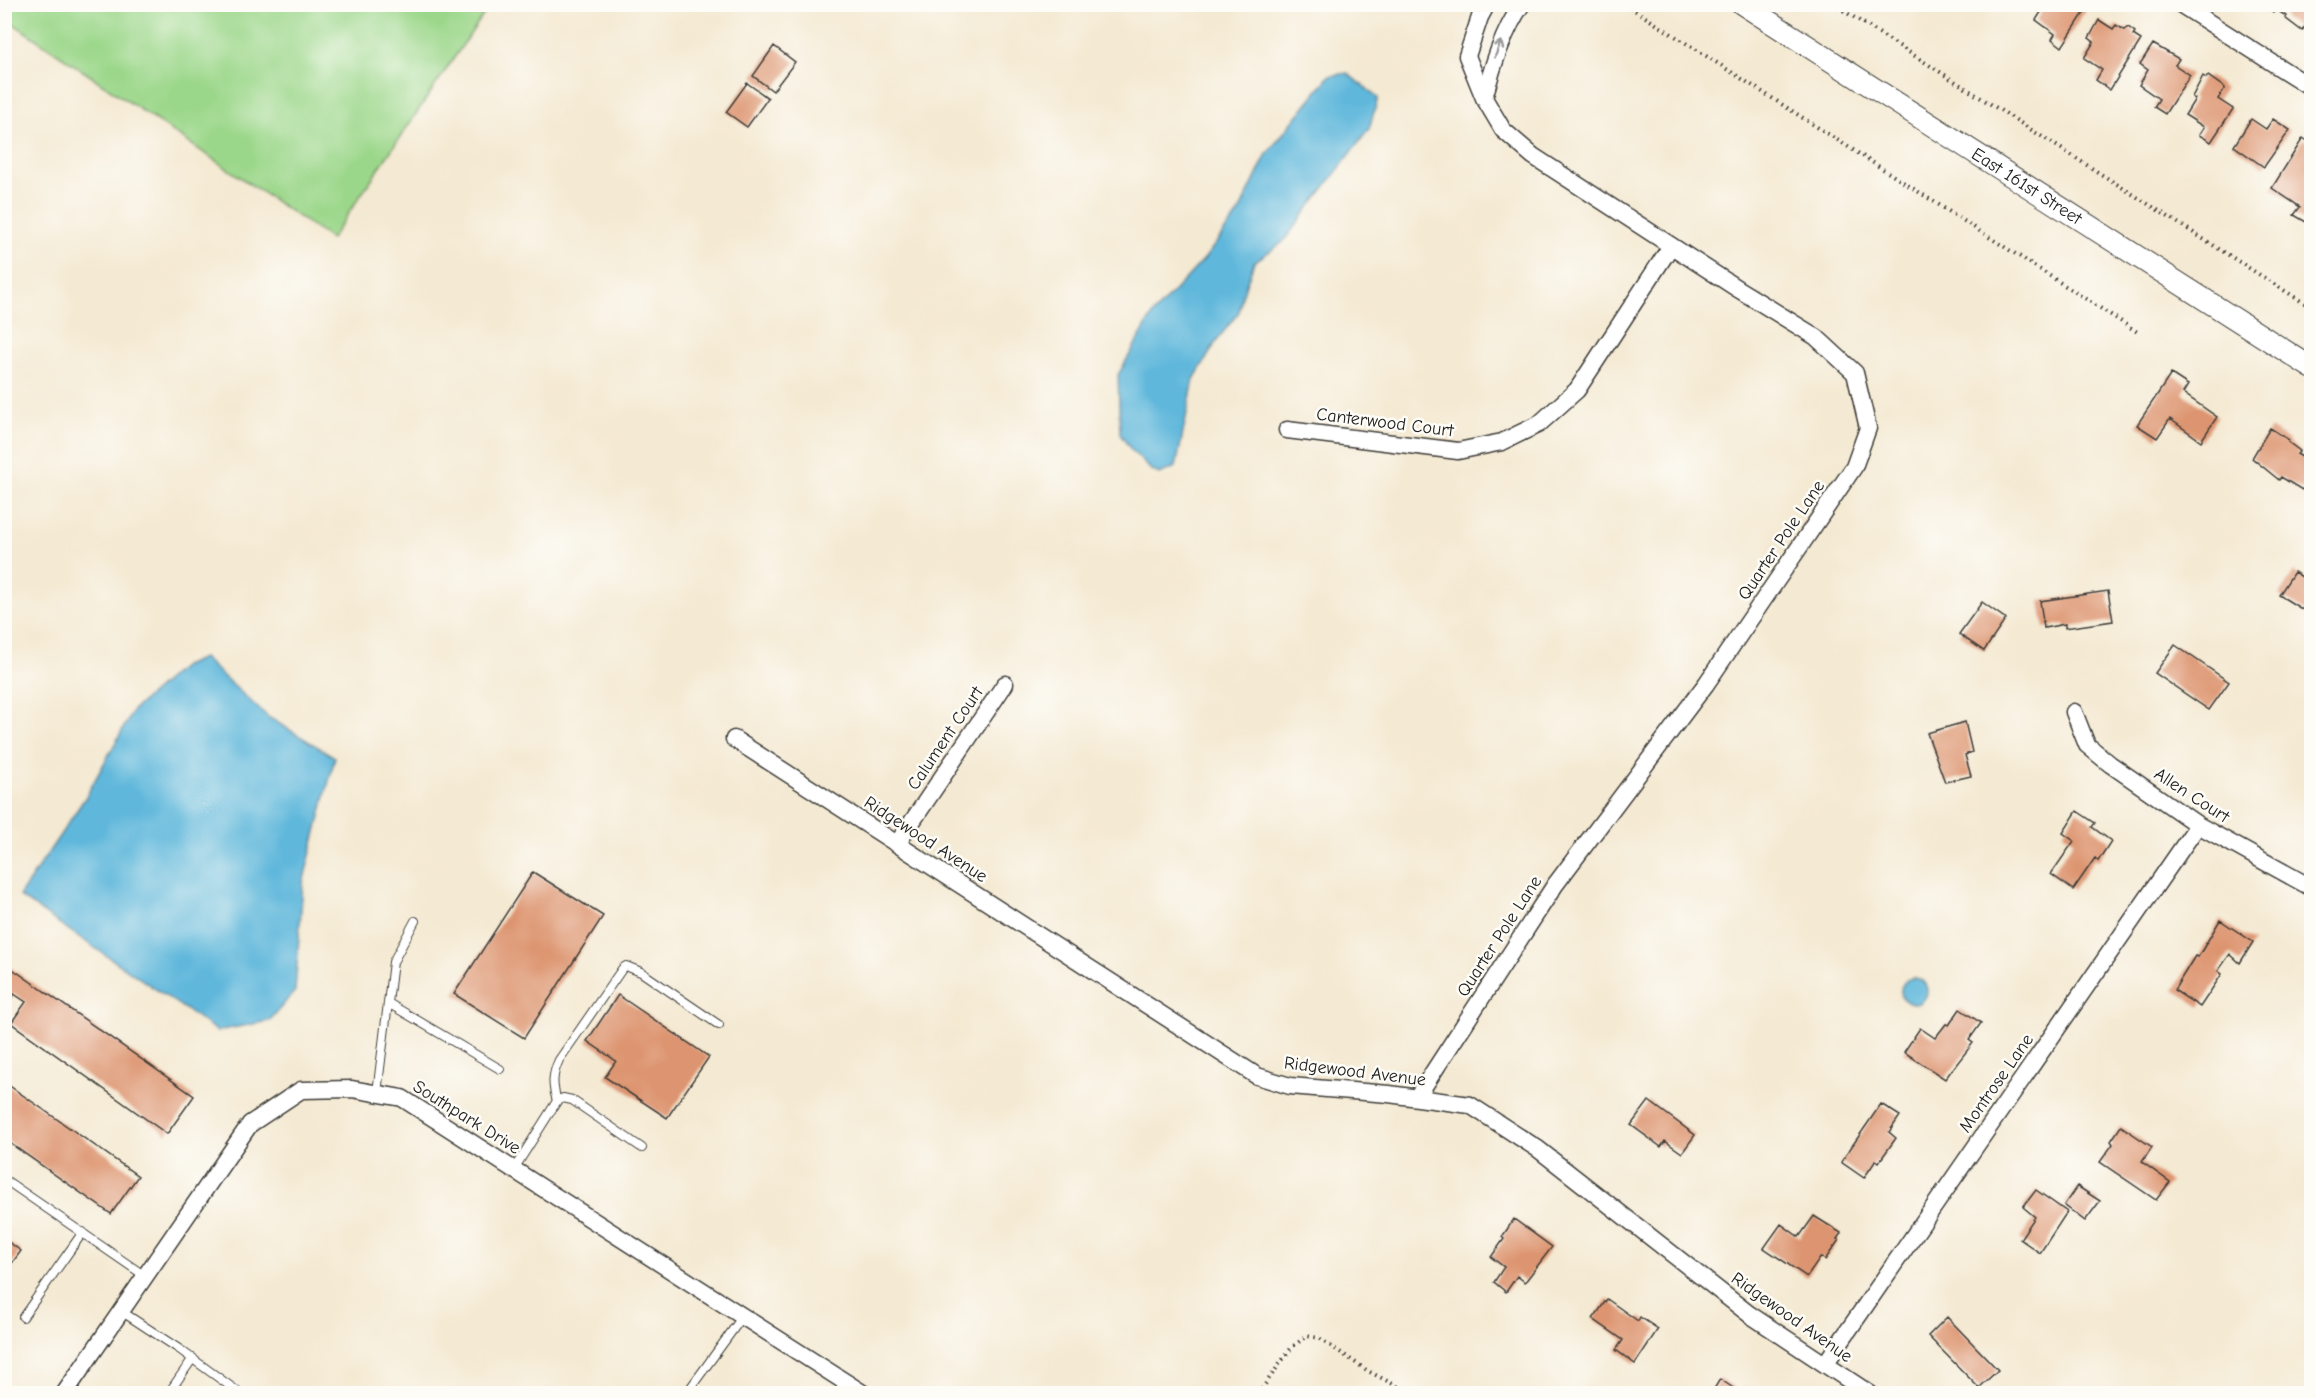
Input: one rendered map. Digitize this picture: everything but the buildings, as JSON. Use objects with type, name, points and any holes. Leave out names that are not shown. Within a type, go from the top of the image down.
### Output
[{"type":"street","name":"Quarter Pole Lane","points":[[1417,1097],[1556,885],[1706,684],[1854,467],[1868,428],[1854,373],[1816,337],[1533,156],[1503,130],[1484,98],[1467,56],[1480,17],[1487,4]]},
{"type":"street","points":[[1484,98],[1507,26],[1522,4]]},
{"type":"street","name":"East 161st Street","points":[[1742,4],[2312,368]]},
{"type":"street","points":[[2180,4],[2204,11],[2312,88]]},
{"type":"street","name":"Canterwood Court","points":[[1287,430],[1458,451],[1502,442],[1539,424],[1577,390],[1671,246]]},
{"type":"street","name":"Calument Court","points":[[897,844],[1005,684]]},
{"type":"street","name":"Allen Court","points":[[2074,712],[2087,745],[2110,764],[2199,825],[2312,888]]},
{"type":"street","name":"Ridgewood Avenue","points":[[734,739],[1257,1076],[1290,1086],[1417,1097],[1470,1105],[1511,1130],[1571,1173],[1749,1314],[1870,1394]]},
{"type":"street","name":"Montrose Lane","points":[[1825,1364],[2199,825]]},
{"type":"street","name":"Southpark Drive","points":[[64,1394],[250,1124],[301,1090],[352,1089],[402,1098],[864,1394]]},
{"type":"lane","points":[[377,1093],[393,962],[415,921]]},
{"type":"lane","points":[[557,1101],[553,1085],[554,1073],[559,1060],[626,966],[641,972],[719,1025]]},
{"type":"lane","points":[[388,1003],[500,1069]]},
{"type":"lane","points":[[514,1169],[557,1101],[563,1098],[572,1100],[642,1148]]},
{"type":"lane","points":[[4,1179],[145,1276]]},
{"type":"lane","points":[[23,1317],[82,1233]]},
{"type":"lane","points":[[121,1311],[241,1394]]},
{"type":"lane","points":[[686,1394],[743,1316]]},
{"type":"lane","points":[[168,1394],[192,1358]]},
{"type":"path","points":[[1625,4],[2139,333]]},
{"type":"path","points":[[1833,4],[2312,308]]},
{"type":"path","points":[[1258,1394],[1292,1347],[1307,1336],[1319,1338],[1368,1371],[1412,1394]]},
{"type":"green space","points":[[4,5],[490,5],[331,239],[5,18]]},
{"type":"water","points":[[1347,73],[1378,98],[1369,129],[1282,243],[1254,262],[1239,312],[1218,339],[1194,379],[1176,467],[1159,474],[1150,469],[1132,451],[1120,434],[1118,375],[1153,314],[1205,258],[1239,212],[1267,154],[1329,76]]},
{"type":"water","points":[[203,658],[268,717],[335,757],[303,883],[295,991],[269,1021],[217,1031],[19,896],[85,798],[134,709],[182,667]]},
{"type":"water","points":[[1914,978],[1923,982],[1927,991],[1923,1000],[1914,1004],[1905,1000],[1901,991],[1905,982]]}]
